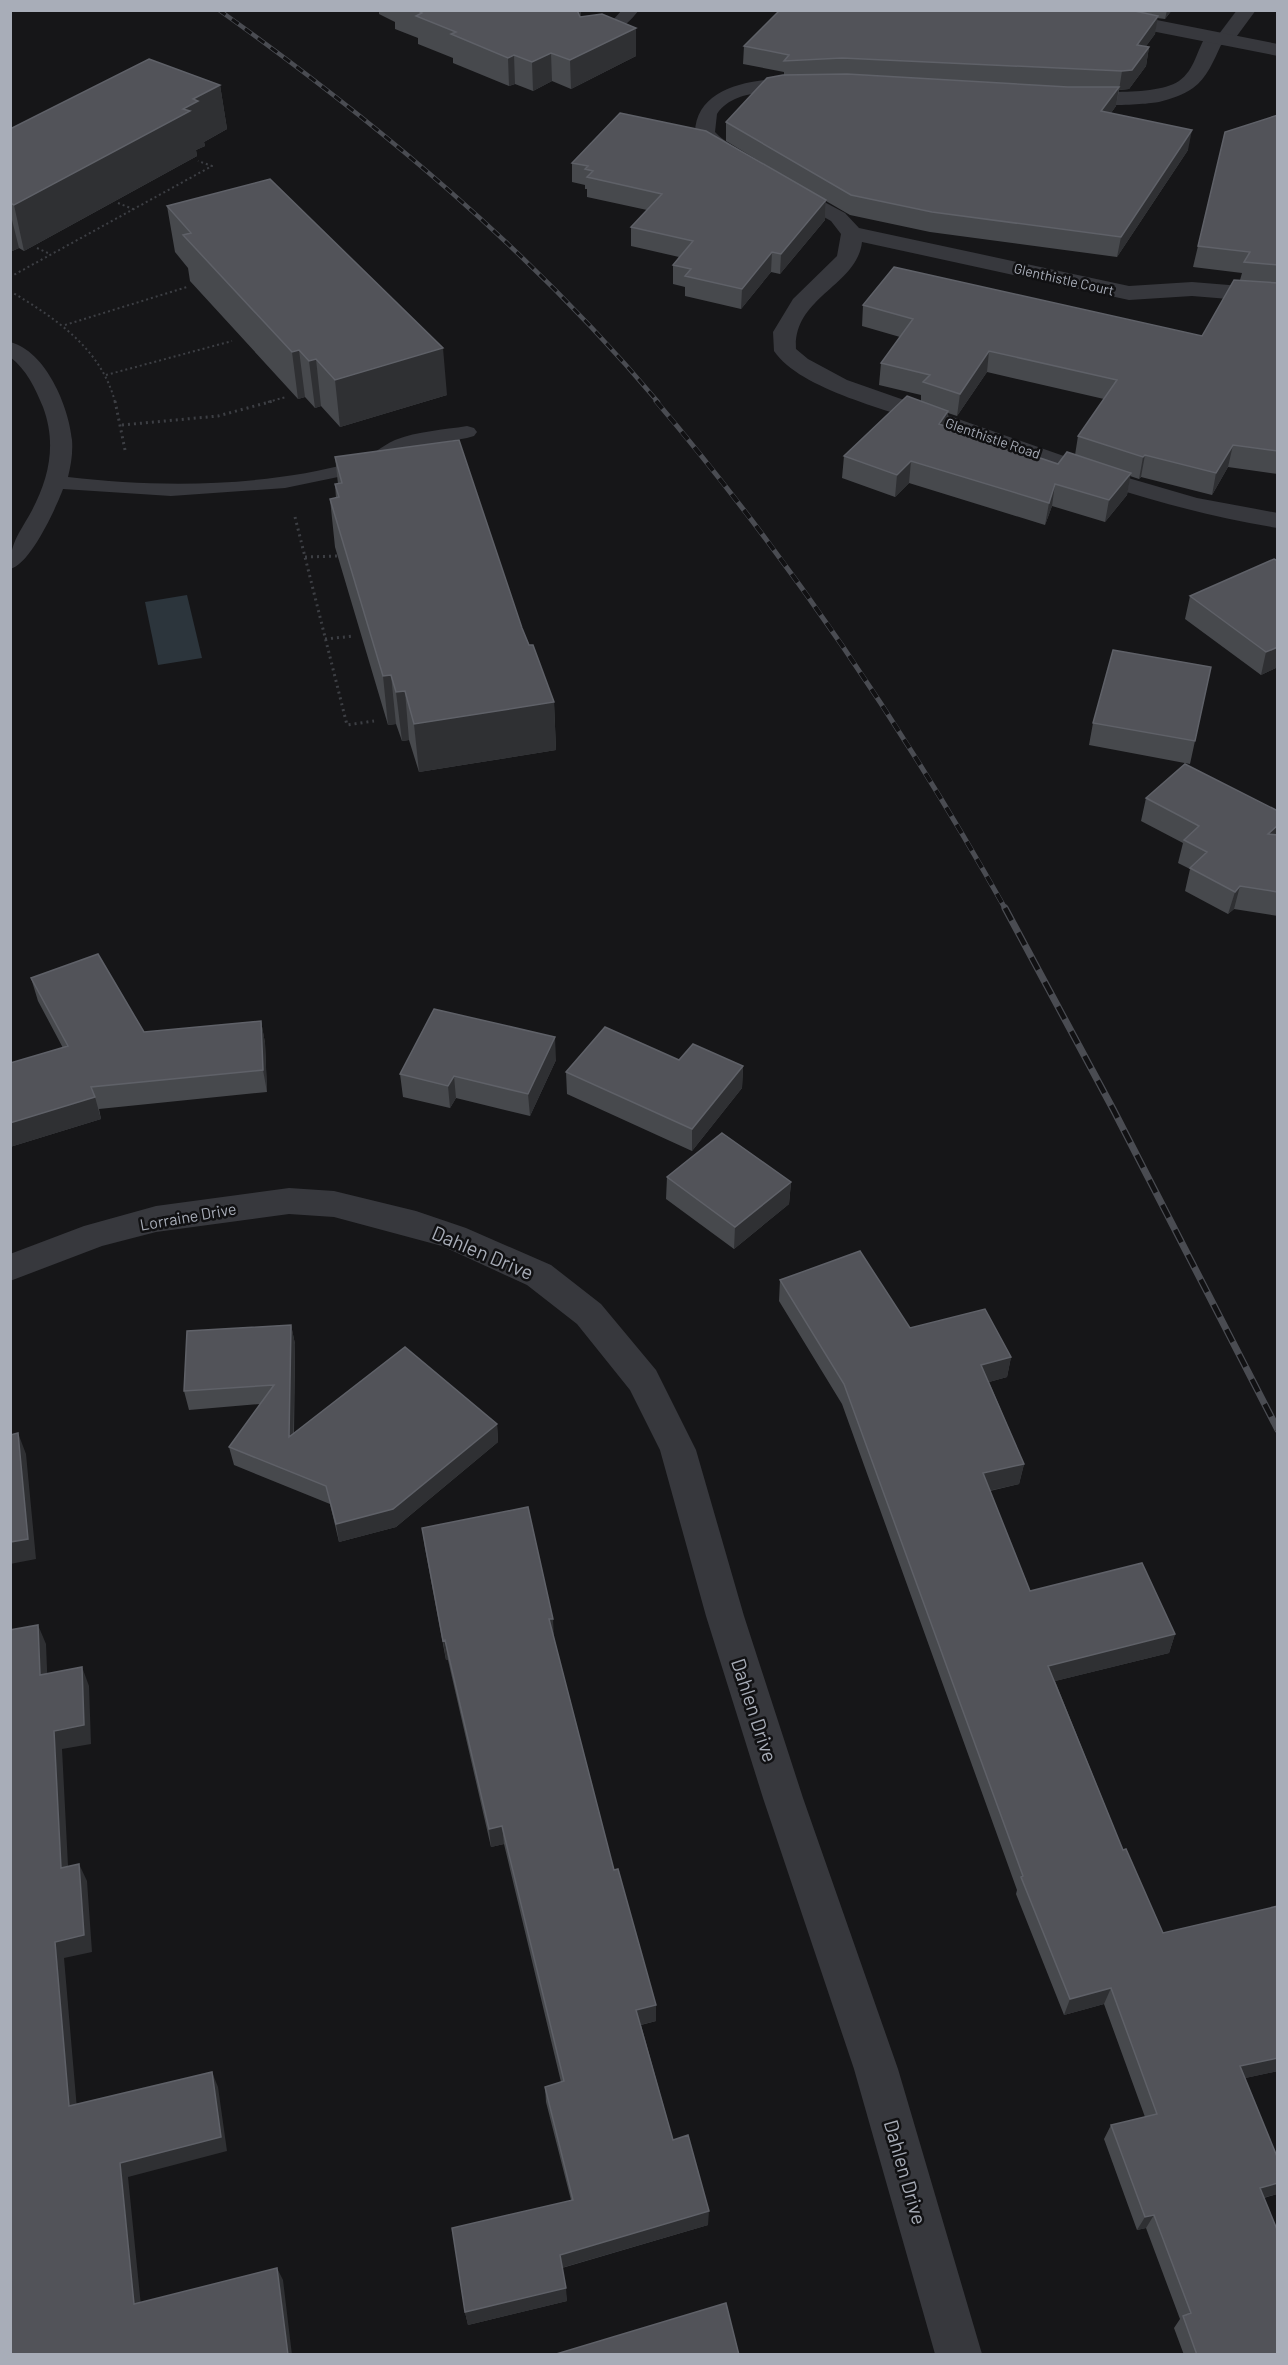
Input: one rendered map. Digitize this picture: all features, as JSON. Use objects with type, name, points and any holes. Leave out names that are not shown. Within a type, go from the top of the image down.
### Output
[{"type":"street","points":[[1076,10],[1278,50]]},
{"type":"street","points":[[1053,97],[1138,98],[1163,93],[1185,85],[1219,39],[1247,10]]},
{"type":"street","points":[[822,85],[784,84],[745,90],[713,106],[707,114],[705,133],[709,140],[838,217],[852,233]]},
{"type":"street","name":"Glenthistle Court","points":[[852,233],[1129,293],[1151,294],[1178,289],[1278,296]]},
{"type":"street","name":"Glenthistle Road","points":[[852,233],[850,251],[846,259],[801,304],[784,332],[785,351],[810,371],[888,401],[1181,502],[1278,521]]},
{"type":"street","name":"Lorraine Drive","points":[[10,1268],[96,1235],[156,1219],[289,1201],[334,1204],[372,1213]]},
{"type":"street","name":"Dahlen Drive","points":[[372,1213],[454,1237],[539,1275],[589,1314],[648,1390],[678,1450],[725,1616],[780,1787],[876,2069],[959,2355]]},
{"type":"lane","points":[[586,40],[618,24],[631,10]]},
{"type":"lane","points":[[10,348],[36,368],[59,418],[63,458],[57,483],[19,554],[10,563]]},
{"type":"lane","points":[[57,483],[117,490],[218,489],[288,483],[364,466],[405,444],[467,432]]},
{"type":"path","points":[[10,277],[212,166],[198,160]]},
{"type":"path","points":[[118,203],[133,209]]},
{"type":"path","points":[[37,248],[51,255]]},
{"type":"path","points":[[64,325],[187,287]]},
{"type":"path","points":[[10,291],[64,325],[95,357],[106,375],[118,404],[126,456]]},
{"type":"path","points":[[106,375],[232,341]]},
{"type":"path","points":[[122,425],[219,417],[286,397]]},
{"type":"path","points":[[288,483],[347,724],[375,721]]},
{"type":"path","points":[[305,557],[338,556]]},
{"type":"path","points":[[325,639],[354,636]]},
{"type":"shaded area","points":[[187,595],[202,658],[158,665],[145,602]]},
{"type":"building","points":[[417,10],[577,10],[580,17],[602,14],[636,28],[570,60],[551,53],[532,62],[514,55],[508,58],[451,34],[456,32],[416,16],[422,13]]},
{"type":"building","points":[[780,10],[1130,10],[1158,16],[1137,45],[1149,47],[1132,70],[1122,71],[842,58],[784,61],[789,55],[744,46]]},
{"type":"building","points":[[149,59],[220,85],[193,99],[198,101],[183,109],[190,111],[14,205],[10,203],[10,129]]},
{"type":"building","points":[[847,74],[1068,87],[1119,87],[1101,111],[1192,130],[1121,237],[932,212],[851,195],[726,122],[767,78],[783,75]]},
{"type":"building","points":[[620,113],[706,131],[826,200],[781,254],[772,252],[742,289],[685,276],[691,269],[673,265],[693,241],[631,227],[662,194],[587,177],[593,171],[585,169],[588,166],[572,163]]},
{"type":"building","points":[[1278,115],[1278,265],[1244,262],[1250,252],[1198,246],[1225,132]]},
{"type":"building","points":[[270,179],[443,348],[335,380],[316,359],[309,361],[299,350],[292,352],[183,235],[191,233],[167,206]]},
{"type":"building","points":[[894,267],[1202,336],[1234,280],[1278,283],[1278,451],[1233,445],[1216,473],[1145,455],[1143,457],[1078,436],[1117,380],[989,351],[960,394],[923,382],[930,375],[881,363],[913,319],[863,305]]},
{"type":"building","points":[[907,396],[948,411],[939,424],[1058,464],[1067,452],[1131,473],[1109,500],[1055,484],[1049,503],[911,461],[897,475],[844,456]]},
{"type":"building","points":[[459,440],[522,628],[529,645],[533,645],[554,702],[414,724],[405,691],[396,692],[391,675],[383,676],[330,499],[339,497],[335,484],[342,483],[335,457]]},
{"type":"building","points":[[1274,559],[1278,561],[1278,647],[1266,652],[1190,596]]},
{"type":"building","points":[[1113,650],[1211,667],[1195,741],[1093,723]]},
{"type":"building","points":[[1185,764],[1278,811],[1278,825],[1268,834],[1278,835],[1278,892],[1240,886],[1235,892],[1190,868],[1207,852],[1184,840],[1199,826],[1146,798]]},
{"type":"building","points":[[98,954],[144,1032],[261,1021],[263,1070],[91,1087],[95,1097],[10,1123],[10,1063],[68,1046],[31,978]]},
{"type":"building","points":[[434,1009],[555,1037],[528,1094],[454,1076],[448,1086],[400,1074]]},
{"type":"building","points":[[605,1027],[679,1060],[693,1044],[743,1066],[692,1129],[566,1072]]},
{"type":"building","points":[[722,1133],[791,1182],[735,1227],[667,1177]]},
{"type":"building","points":[[860,1251],[910,1328],[985,1309],[1011,1357],[981,1365],[1024,1464],[983,1473],[1030,1591],[1142,1563],[1175,1634],[1048,1666],[1123,1850],[1126,1849],[1163,1933],[1278,1906],[1278,2058],[1240,2066],[1278,2159],[1278,2183],[1260,2188],[1278,2232],[1278,2355],[1197,2355],[1183,2316],[1191,2313],[1154,2215],[1145,2217],[1111,2125],[1157,2114],[1111,1988],[1070,1999],[1021,1877],[1023,1876],[844,1384],[780,1280]]},
{"type":"building","points":[[291,1325],[289,1437],[405,1347],[497,1424],[393,1509],[336,1524],[326,1486],[229,1447],[274,1385],[184,1391],[187,1331]]},
{"type":"building","points":[[18,1433],[28,1539],[10,1542],[10,1435]]},
{"type":"building","points":[[528,1507],[553,1619],[549,1619],[614,1870],[618,1869],[656,2005],[636,2010],[673,2140],[688,2135],[709,2211],[560,2255],[566,2288],[465,2312],[452,2228],[573,2200],[545,2087],[564,2081],[502,1826],[489,1829],[445,1640],[443,1641],[422,1528]]},
{"type":"building","points":[[38,1625],[40,1675],[82,1667],[84,1725],[54,1731],[61,1868],[79,1864],[84,1935],[55,1942],[69,2106],[212,2072],[221,2137],[120,2163],[134,2304],[277,2268],[288,2355],[10,2355],[10,1630]]},
{"type":"building","points":[[726,2303],[739,2355],[556,2355],[556,2354]]},
{"type":"railway","points":[[219,10],[338,98],[451,192],[558,293],[658,402]]},
{"type":"railway","points":[[656,401],[753,521],[843,647],[927,777],[1006,910]]},
{"type":"railway","points":[[1005,908],[1113,1109],[1278,1430]]}]
